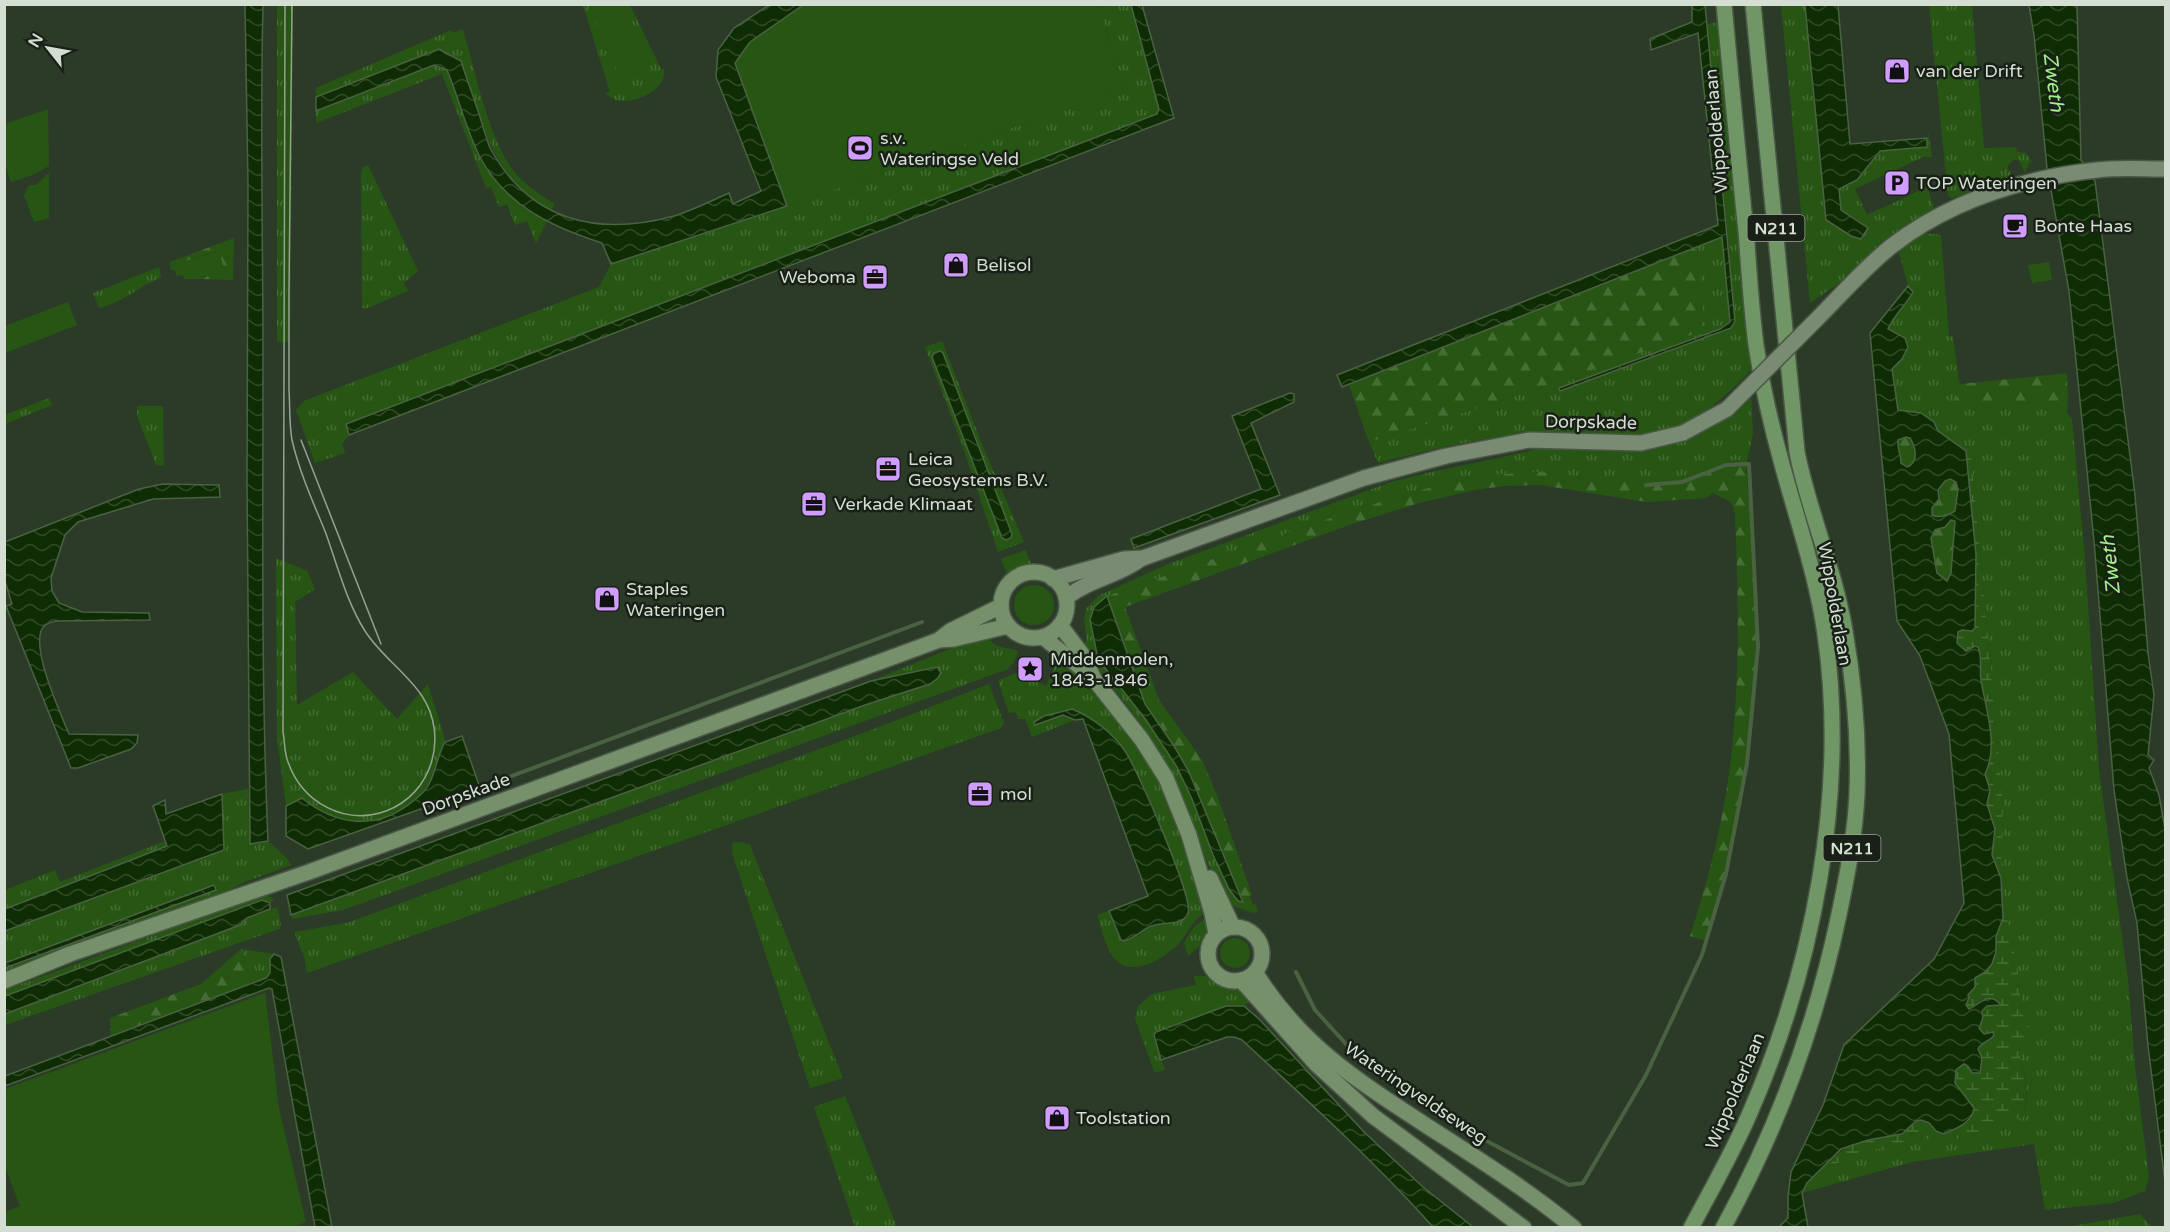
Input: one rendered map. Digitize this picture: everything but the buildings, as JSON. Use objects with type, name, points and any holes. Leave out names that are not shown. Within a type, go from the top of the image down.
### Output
[{"type":"main road","name":"Wippolderlaan","points":[[1691,1227],[1732,1152],[1783,1025],[1818,885],[1826,837],[1832,748],[1831,706],[1823,624],[1806,545],[1778,448],[1756,345],[1724,4]]},
{"type":"main road","name":"Wippolderlaan","points":[[1724,1227],[1758,1162],[1792,1080],[1808,1034],[1832,949],[1843,897],[1851,852],[1857,793],[1855,720],[1846,633],[1831,566],[1797,452],[1753,4]]},
{"type":"main road","points":[[1028,573],[1041,573],[1053,579],[1063,590],[1066,598],[1067,607],[1060,625],[1043,637],[1028,638],[1020,635],[1004,620],[1001,606],[1002,595],[1016,577],[1028,573]]},
{"type":"main road","name":"Dorpskade","points":[[939,640],[950,631],[1001,606]]},
{"type":"main road","points":[[1060,625],[1084,657],[1094,679]]},
{"type":"main road","name":"Dorpskade","points":[[4,981],[70,954],[309,872],[939,640],[954,639],[1008,626]]},
{"type":"main road","points":[[1043,637],[1094,679],[1142,740],[1166,778],[1189,835],[1216,934]]},
{"type":"main road","points":[[1189,835],[1199,849],[1210,879],[1233,927]]},
{"type":"main road","points":[[1233,927],[1251,932],[1260,943],[1262,960],[1255,972],[1241,980],[1224,978],[1216,973],[1211,966],[1208,952],[1216,934],[1233,927]]},
{"type":"main road","name":"Wateringveldseweg","points":[[1255,972],[1266,991],[1312,1044],[1354,1078],[1492,1168],[1574,1227]]},
{"type":"main road","name":"Wateringveldseweg","points":[[1241,980],[1316,1064],[1373,1116],[1524,1227]]},
{"type":"street","name":"Dorpskade","points":[[1066,598],[1088,583],[1129,568],[1143,558],[1364,478],[1445,456],[1529,440],[1641,443],[1683,433],[1727,409],[1892,246],[1943,213],[2011,185],[2103,169],[2166,169]]},
{"type":"street","name":"Dorpskade","points":[[1053,579],[1124,559],[1143,558]]},
{"type":"green space","points":[[277,5],[293,5],[290,341],[282,343],[277,341]]},
{"type":"green space","points":[[583,5],[630,5],[661,69],[664,69],[663,78],[651,93],[641,98],[621,101],[606,93],[610,92]]},
{"type":"green space","points":[[590,5],[625,5],[645,55],[639,69],[625,78],[617,72]]},
{"type":"green space","name":"s.v. Wateringse Veld","points":[[803,5],[1099,5],[1124,89],[787,206],[735,63],[750,42]]},
{"type":"green space","points":[[1099,5],[1131,5],[1160,109],[1157,114],[347,424],[349,435],[342,444],[345,453],[315,463],[296,410],[304,401],[599,287],[611,264],[787,206],[1124,89]]},
{"type":"green space","points":[[1781,5],[1805,5],[1826,220],[1851,236],[1863,223],[1841,210],[1839,189],[1857,180],[1880,151],[1927,147],[1928,131],[1932,157],[1923,157],[1855,189],[1867,215],[1927,187],[1934,208],[1881,242],[1845,279],[1810,303]]},
{"type":"green space","points":[[1929,5],[1972,5],[1984,148],[2016,147],[2017,152],[2026,153],[2032,162],[2029,163],[2025,173],[2019,160],[2013,160],[2007,166],[2012,176],[1952,198],[1948,196]]},
{"type":"green space","points":[[1718,22],[1751,370],[1725,395],[1698,416],[1667,430],[1631,436],[1551,433],[1498,437],[1378,463],[1369,442],[1519,395],[1704,330],[1697,247],[1723,237],[1730,322],[1720,329],[1560,391],[1724,331],[1734,324],[1729,246],[1707,24]]},
{"type":"green space","points":[[463,29],[489,121],[503,155],[521,179],[555,204],[551,210],[531,198],[502,165],[491,146],[461,61],[439,49],[316,97],[316,88],[451,30],[454,33]]},
{"type":"green space","points":[[434,65],[447,70],[480,157],[522,207],[547,221],[536,243],[527,221],[515,225],[507,204],[499,207],[491,187],[486,188],[442,74],[316,123],[316,111]]},
{"type":"green space","points":[[48,109],[49,166],[33,175],[11,182],[5,164],[5,124]]},
{"type":"green space","points":[[368,165],[418,271],[404,283],[408,291],[365,309],[362,307],[361,173],[363,167]]},
{"type":"green space","points":[[49,173],[49,218],[34,222],[24,195],[29,185],[36,185]]},
{"type":"green space","points":[[1923,233],[1941,235],[1949,336],[1953,337],[1959,382],[1956,401],[1980,406],[2068,400],[2067,413],[2072,419],[2085,559],[2099,770],[2128,980],[2135,1066],[2149,1177],[2145,1191],[2113,1203],[2045,1210],[2034,1144],[1912,1162],[1802,1193],[1807,1183],[1825,1166],[1834,1165],[1853,1154],[1924,1139],[1957,1139],[1975,1135],[2001,1120],[2023,1118],[2025,1110],[2027,1094],[2025,1077],[2018,1054],[2030,1035],[2022,1011],[2017,964],[2003,900],[2001,878],[2003,803],[1971,455],[1938,431],[1934,422],[1898,410],[1892,369],[1902,359],[1905,338],[1888,329],[1913,292],[1908,286],[1898,249]]},
{"type":"green space","points":[[234,238],[233,280],[203,279],[223,266],[218,251],[170,266],[170,262]]},
{"type":"green space","points":[[1697,247],[1705,330],[1519,395],[1369,442],[1349,385]]},
{"type":"green space","points":[[219,251],[222,271],[203,279],[184,279],[183,275],[176,276],[175,270],[171,270],[170,266]]},
{"type":"green space","points":[[2049,262],[2052,280],[2032,283],[2028,265]]},
{"type":"green space","points":[[159,267],[161,278],[99,308],[93,293]]},
{"type":"green space","points":[[68,302],[77,325],[5,353],[5,326]]},
{"type":"green space","points":[[942,341],[984,449],[1024,542],[998,552],[962,445],[925,347]],"holes":[[[943,354],[1012,534],[1011,538],[1006,540]]]},
{"type":"green space","points":[[2067,373],[2068,400],[1980,406],[1956,401],[1959,382],[1961,384]]},
{"type":"green space","points":[[1751,396],[1753,434],[1746,466],[1739,460],[1693,476],[1643,484],[1541,472],[1472,478],[1416,491],[1348,512],[1107,596],[1146,720],[1177,767],[1229,889],[1243,902],[1250,897],[1253,905],[1256,904],[1258,912],[1254,913],[1227,905],[1182,797],[1157,747],[1082,647],[1087,640],[1084,621],[1086,609],[1098,596],[1168,564],[1391,482],[1554,446],[1576,445],[1624,450],[1661,446],[1693,436],[1708,428]]},
{"type":"green space","points":[[49,398],[52,405],[5,424],[5,415]]},
{"type":"green space","points":[[137,406],[163,406],[164,466],[156,465],[137,416]]},
{"type":"green space","points":[[1910,438],[1915,450],[1915,458],[1907,467],[1901,463],[1897,440]]},
{"type":"green space","points":[[1966,451],[1971,455],[2003,803],[2001,878],[1992,855],[1995,829],[1987,804],[1990,790],[1985,774],[1988,768],[1990,727],[1981,678],[1981,654],[1966,651],[1957,643],[1958,632],[1975,628],[1976,555]]},
{"type":"green space","points":[[1739,460],[1746,466],[1755,585],[1755,676],[1747,766],[1740,810],[1720,898],[1707,941],[1690,936],[1705,888],[1727,789],[1733,739],[1738,654],[1735,514],[1731,502],[1713,493],[1706,498],[1647,502],[1540,485],[1475,490],[1419,503],[1352,524],[1125,607],[1159,700],[1202,760],[1217,795],[1252,895],[1243,902],[1189,772],[1145,704],[1107,596],[1348,512],[1416,491],[1472,478],[1541,472],[1643,484],[1693,476]]},
{"type":"green space","points":[[1950,479],[1956,482],[1958,489],[1955,511],[1941,517],[1932,515],[1932,508],[1941,488]]},
{"type":"green space","points":[[1951,520],[1955,521],[1951,573],[1947,581],[1942,578],[1935,565],[1931,541],[1935,530],[1945,527]]},
{"type":"green space","points":[[1025,550],[1033,568],[1016,573],[1009,579],[1001,559]]},
{"type":"green space","points":[[276,558],[307,571],[315,589],[295,602],[297,705],[353,672],[397,719],[428,684],[445,742],[429,781],[417,799],[401,811],[382,819],[363,821],[342,818],[322,811],[302,798],[286,806],[277,737]]},
{"type":"green space","points":[[1034,585],[1042,586],[1048,591],[1053,597],[1053,613],[1048,619],[1042,624],[1034,625],[1026,624],[1020,619],[1015,613],[1014,605],[1015,597],[1020,591],[1026,586]]},
{"type":"green space","points":[[987,634],[995,644],[1018,652],[1008,669],[343,910],[292,919],[291,915],[865,705],[930,684],[938,678],[940,673],[937,667],[871,681]]},
{"type":"green space","points":[[1066,661],[1141,748],[1156,773],[1197,874],[1205,913],[1175,947],[1150,964],[1131,967],[1122,965],[1115,959],[1106,944],[1097,915],[1109,911],[1121,940],[1139,936],[1148,927],[1179,922],[1176,867],[1143,785],[1125,749],[1088,716],[1072,709],[1044,716],[1035,725],[1063,715],[1075,720],[1032,737],[1025,719],[1018,719],[1016,712],[1009,713],[999,684],[999,680],[1016,673],[1046,686],[1055,665]]},
{"type":"green space","points":[[989,684],[1004,723],[1001,728],[307,973],[304,957],[294,932],[347,923],[874,729]]},
{"type":"green space","points":[[248,789],[250,843],[268,841],[287,858],[291,865],[244,882],[221,895],[5,975],[5,931],[224,850],[222,794]]},
{"type":"green space","points":[[165,841],[167,845],[5,909],[5,890],[55,870],[60,882]]},
{"type":"green space","points":[[742,842],[750,845],[843,1078],[810,1088],[732,853],[733,843]]},
{"type":"green space","points":[[262,895],[271,897],[274,902],[262,900],[5,996],[5,990]]},
{"type":"green space","points":[[2003,900],[2017,964],[2022,1011],[2030,1035],[2029,1041],[2018,1054],[2026,1086],[2023,1118],[2001,1120],[1975,1135],[1957,1139],[1924,1139],[1853,1154],[1834,1165],[1825,1166],[1854,1144],[1901,1134],[1916,1121],[1925,1122],[1943,1134],[1964,1123],[1974,1112],[1969,1100],[1955,1083],[1956,1070],[1964,1064],[1968,1066],[1979,1054],[1978,1049],[1982,1043],[1992,1039],[1989,1032],[1984,1034],[1979,1029],[1984,1008],[1994,1006],[1993,999],[1982,999],[1969,1009],[1966,1005],[1975,978],[1992,964],[1996,952],[1996,937],[2003,918]]},
{"type":"green space","points":[[277,907],[281,925],[279,929],[5,1025],[5,1014],[240,925],[246,918]]},
{"type":"green space","points":[[1208,916],[1208,928],[1204,939],[1188,956],[1184,943],[1194,927]]},
{"type":"green space","points":[[1235,938],[1246,942],[1250,953],[1246,964],[1235,968],[1224,964],[1220,953],[1224,942]]},
{"type":"green space","points":[[241,949],[274,954],[270,959],[269,973],[265,978],[252,984]]},
{"type":"green space","points":[[241,949],[252,984],[111,1037],[110,1018],[201,984]]},
{"type":"green space","points":[[1194,976],[1206,976],[1220,984],[1240,989],[1253,999],[1244,1006],[1226,1006],[1161,1060],[1165,1069],[1155,1073],[1135,1019],[1138,1006],[1152,994],[1196,985]]},
{"type":"green space","points":[[265,993],[279,1108],[306,1222],[291,1228],[5,1227],[5,1212],[20,1206],[5,1166],[5,1089]]},
{"type":"green space","points":[[845,1096],[897,1227],[855,1227],[814,1107]]},
{"type":"green space","points":[[2140,1214],[2151,1227],[2067,1227]]},
{"type":"water","points":[[245,5],[263,5],[263,600],[268,841],[250,844],[247,481],[248,184]]},
{"type":"water","points":[[769,5],[803,5],[750,42],[735,63],[787,206],[611,264],[602,243],[548,222],[517,202],[503,189],[475,147],[447,70],[434,65],[316,111],[316,97],[439,49],[461,61],[490,148],[506,173],[525,192],[545,207],[568,217],[592,223],[618,225],[674,216],[729,193],[733,204],[761,191],[716,77],[718,50],[734,28]]},
{"type":"water","points":[[1131,5],[1142,5],[1174,118],[349,435],[346,424],[1157,114],[1159,109]]},
{"type":"water","points":[[1692,5],[1705,5],[1735,321],[1731,328],[1560,391],[1559,388],[1720,329],[1730,322],[1722,237],[1342,387],[1337,375],[1718,225],[1698,33],[1651,50],[1650,39],[1692,22]]},
{"type":"water","points":[[1805,5],[1838,5],[1850,144],[1927,138],[1927,147],[1880,151],[1857,180],[1839,189],[1841,210],[1868,228],[1861,239],[1851,236],[1826,220]]},
{"type":"water","name":"Zweth","points":[[2029,5],[2077,5],[2081,160],[2095,181],[2135,495],[2148,653],[2154,695],[2148,755],[2154,760],[2149,768],[2159,795],[2166,835],[2165,1207],[2165,1182],[2148,1046],[2137,923],[2127,878],[2114,790],[2094,541],[2069,291],[2047,168]]},
{"type":"water","points":[[1908,286],[1913,292],[1888,329],[1905,338],[1908,347],[1902,359],[1892,369],[1898,410],[1921,413],[1934,422],[1938,431],[1966,451],[1976,555],[1975,628],[1972,631],[1958,632],[1957,643],[1966,651],[1975,646],[1978,647],[1980,655],[1981,680],[1991,740],[1991,752],[1985,774],[1990,790],[1987,804],[1995,829],[1992,855],[2001,878],[2003,918],[1996,937],[1996,952],[1992,964],[1975,978],[1975,987],[1968,995],[1966,1005],[1969,1009],[1985,1000],[1992,999],[2000,1005],[1987,1006],[1982,1011],[1983,1018],[1979,1028],[1984,1034],[1993,1032],[1994,1035],[1978,1049],[1982,1058],[1980,1073],[1972,1073],[1964,1064],[1956,1070],[1955,1083],[1974,1108],[1967,1122],[1943,1134],[1936,1131],[1929,1123],[1916,1121],[1902,1134],[1868,1140],[1841,1149],[1807,1183],[1802,1193],[1808,1227],[1779,1227],[1788,1218],[1791,1172],[1823,1105],[1844,1045],[1934,959],[1964,903],[1949,734],[1920,656],[1897,621],[1870,333]],"holes":[[[1910,438],[1915,450],[1915,458],[1907,467],[1901,463],[1898,443],[1898,440]],[[1950,479],[1956,482],[1958,489],[1955,511],[1938,517],[1932,515],[1932,508],[1939,499],[1938,490],[1945,481]],[[1951,520],[1955,521],[1951,573],[1947,581],[1937,573],[1931,538],[1935,530],[1945,527]]]},
{"type":"water","points":[[940,351],[943,353],[1012,534],[1011,538],[1006,540],[1002,538],[932,357],[934,353]]},
{"type":"water","points":[[1290,393],[1294,394],[1294,402],[1251,423],[1280,495],[1134,548],[1131,539],[1261,489],[1232,416]]},
{"type":"water","points":[[163,484],[219,485],[220,497],[153,499],[78,522],[65,535],[51,578],[52,591],[59,603],[82,612],[149,613],[150,620],[56,621],[47,624],[42,629],[40,641],[44,667],[69,734],[138,735],[137,743],[131,749],[78,768],[71,768],[6,606],[12,604],[5,581],[5,542],[139,489]]},
{"type":"water","points":[[1107,596],[1145,704],[1189,772],[1243,902],[1238,901],[1229,889],[1177,767],[1146,720],[1098,659],[1090,620],[1094,607]]},
{"type":"water","points":[[937,667],[941,673],[930,684],[865,705],[291,915],[287,895],[871,681]]},
{"type":"water","points":[[1072,709],[1108,732],[1120,744],[1131,762],[1174,860],[1188,903],[1188,913],[1181,921],[1158,924],[1131,938],[1121,940],[1109,911],[1148,896],[1083,719],[1075,720],[1063,715],[1035,725],[1034,722],[1044,716]]},
{"type":"water","points":[[462,736],[480,788],[308,849],[286,836],[286,806],[302,798],[327,814],[354,821],[381,819],[395,813],[414,801],[426,789],[445,742]]},
{"type":"water","points":[[222,794],[224,850],[5,931],[5,909],[167,846],[153,806],[165,800],[166,814]]},
{"type":"water","points":[[214,885],[216,890],[5,968],[5,963]]},
{"type":"water","points":[[262,900],[270,903],[270,909],[247,918],[240,925],[5,1014],[5,996]]},
{"type":"water","points":[[274,954],[281,957],[332,1227],[315,1227],[272,989],[269,988],[5,1086],[5,1076],[266,978],[270,973],[270,959]]},
{"type":"water","points":[[1226,1006],[1244,1006],[1259,1019],[1364,1132],[1423,1187],[1473,1227],[1433,1227],[1364,1155],[1242,1040],[1227,1037],[1161,1060],[1154,1035],[1156,1032]]},
{"type":"waterway","points":[[1296,972],[1315,1010],[1347,1045],[1481,1138],[1569,1185],[1583,1183],[1646,1075],[1702,955],[1726,874],[1747,763],[1758,647],[1749,464],[1726,465],[1682,482],[1646,485]]},
{"type":"waterway","points":[[480,788],[922,622]]},
{"type":"tram line","points":[[285,4],[283,732],[287,758],[303,789],[326,807],[340,813],[370,815],[386,811],[402,803],[415,792],[425,778],[431,762],[435,746],[434,729],[430,712],[422,696],[409,679],[371,640],[358,619],[302,475],[292,440],[289,389],[292,4]]},
{"type":"tram line","points":[[301,440],[381,644]]},
{"type":"place","name":"van der Drift","points":[[1897,71]]},
{"type":"place","name":"s.v. Wateringse Veld","points":[[860,148]]},
{"type":"place","name":"TOP Wateringen","points":[[1897,183]]},
{"type":"place","name":"Bonte Haas","points":[[2015,226]]},
{"type":"place","name":"Belisol","points":[[956,265]]},
{"type":"place","name":"Weboma","points":[[875,277]]},
{"type":"place","name":"Leica Geosystems B.V.","points":[[888,469]]},
{"type":"place","name":"Verkade Klimaat","points":[[814,504]]},
{"type":"place","name":"Staples Wateringen","points":[[607,599]]},
{"type":"place","name":"Middenmolen, 1843-1846","points":[[1030,669]]},
{"type":"place","name":"mol","points":[[980,794]]},
{"type":"place","name":"Toolstation","points":[[1057,1118]]}]
